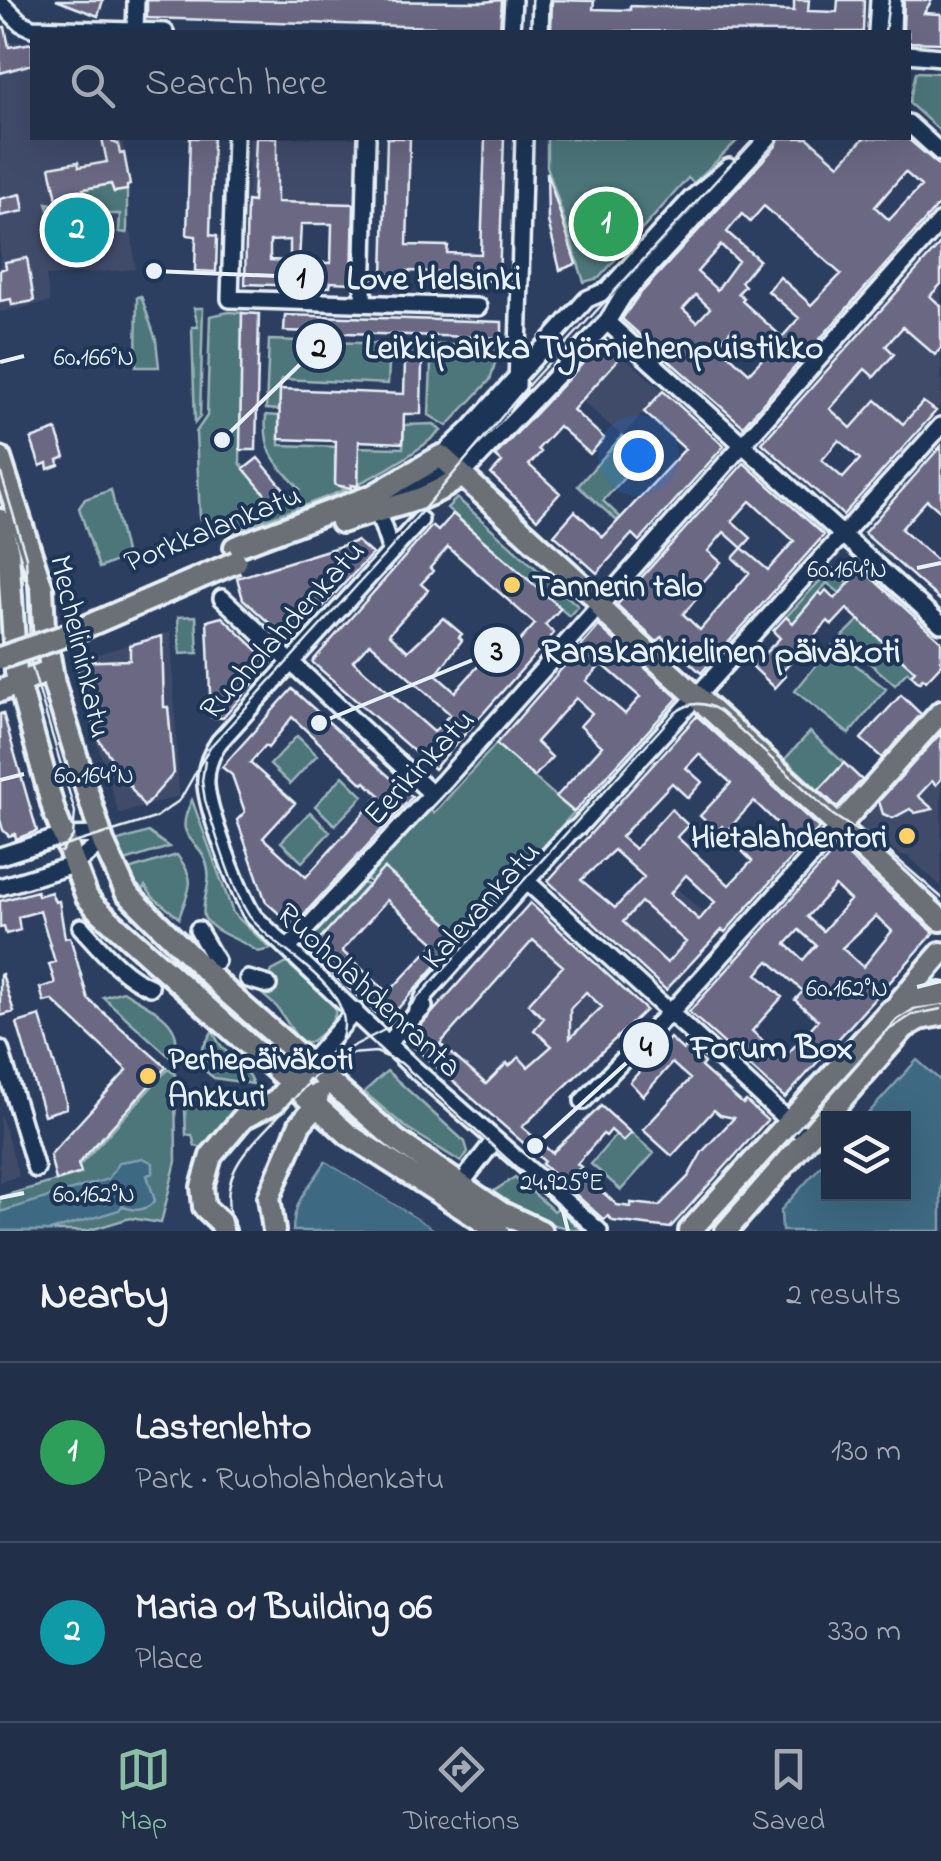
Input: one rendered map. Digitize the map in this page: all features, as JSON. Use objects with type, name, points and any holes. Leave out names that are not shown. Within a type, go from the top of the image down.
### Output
[{"type":"main road","name":"Mechelininkatu","points":[[0,458],[42,588],[50,670],[102,839],[126,892],[229,994],[454,1192]]},
{"type":"main road","name":"Ruoholahdenkatu","points":[[379,508],[434,492],[451,465]]},
{"type":"main road","name":"Porkkalankatu","points":[[0,644],[59,624],[451,465]]},
{"type":"main road","points":[[451,465],[941,920]]},
{"type":"main road","name":"Porkkalankatu","points":[[0,658],[64,636],[235,554],[379,508]]},
{"type":"main road","name":"Mechelininkatu","points":[[0,520],[8,552],[6,614],[14,659],[10,688],[34,746],[73,864],[96,908],[349,1136],[454,1192]]},
{"type":"main road","points":[[6,614],[43,603]]},
{"type":"main road","points":[[10,688],[50,670]]},
{"type":"main road","points":[[838,826],[941,712]]},
{"type":"main road","points":[[690,1231],[941,954]]},
{"type":"main road","points":[[898,1003],[941,994]]},
{"type":"main road","points":[[726,1231],[904,1028],[941,1015]]},
{"type":"main road","points":[[224,1231],[204,1206],[202,1187],[211,1156],[243,1118],[275,1102],[310,1067],[318,1087],[316,1106],[300,1124],[270,1196],[274,1231]]},
{"type":"main road","points":[[454,1192],[498,1231]]},
{"type":"main road","points":[[454,1192],[541,1231]]},
{"type":"street","points":[[133,30],[136,0]]},
{"type":"street","points":[[512,30],[513,0]]},
{"type":"street","points":[[540,30],[541,0]]},
{"type":"street","points":[[878,30],[879,0]]},
{"type":"street","points":[[892,30],[893,0]]},
{"type":"street","points":[[0,2],[21,23],[43,28],[107,30]]},
{"type":"street","points":[[911,126],[941,153]]},
{"type":"street","points":[[235,140],[230,298],[478,307]]},
{"type":"street","points":[[363,303],[367,140]]},
{"type":"street","points":[[514,378],[524,140]]},
{"type":"street","name":"Ruoholahdenkatu","points":[[451,465],[508,402],[518,388],[514,378],[587,302],[612,286],[691,199],[722,174],[753,140]]},
{"type":"street","name":"Ruoholahdenkatu","points":[[451,465],[606,319],[766,140]]},
{"type":"street","name":"Eerikinkatu","points":[[293,943],[432,794],[941,222]]},
{"type":"street","points":[[606,319],[585,322],[587,302],[606,300],[606,319],[941,624]]},
{"type":"street","name":"Kalevankatu","points":[[416,1013],[425,995],[560,843],[848,539],[941,426]]},
{"type":"street","name":"Ruoholahdenkatu","points":[[379,508],[391,551]]},
{"type":"street","name":"Ruoholahdenkatu","points":[[215,747],[420,520]]},
{"type":"street","points":[[222,598],[432,794]]},
{"type":"street","name":"Ruoholahdenranta","points":[[215,747],[207,766],[208,798],[248,909],[494,1141],[507,1148],[598,1231]]},
{"type":"street","points":[[583,1101],[670,1012],[838,826]]},
{"type":"street","name":"Kalevankatu","points":[[388,1043],[533,887],[576,838],[578,827]]},
{"type":"street","points":[[0,856],[63,836],[102,839]]},
{"type":"street","points":[[0,886],[73,864],[102,839]]},
{"type":"street","points":[[533,887],[808,1140]]},
{"type":"street","points":[[80,926],[116,964],[150,987]]},
{"type":"street","points":[[198,930],[216,960]]},
{"type":"street","points":[[248,980],[268,985]]},
{"type":"street","points":[[310,1067],[355,1011]]},
{"type":"street","points":[[0,1049],[36,1168]]},
{"type":"street","points":[[454,1192],[494,1141]]},
{"type":"shaded area","points":[[30,41],[30,140],[122,140],[131,185],[127,186],[127,232],[132,234],[135,269],[46,276],[50,302],[0,312],[0,43]]},
{"type":"shaded area","points":[[249,140],[357,140],[355,225],[246,222]]},
{"type":"shaded area","points":[[941,243],[941,405],[915,435],[876,400],[839,440],[798,403]]},
{"type":"shaded area","points":[[601,336],[663,391],[622,436],[561,382]]},
{"type":"shaded area","points":[[171,632],[179,796],[119,814],[72,662]]},
{"type":"shaded area","points":[[941,729],[941,886],[908,856],[860,827],[883,794]]},
{"type":"shaded area","points":[[664,877],[722,930],[666,990],[609,937]]},
{"type":"shaded area","points":[[530,903],[646,1010],[513,1137],[407,1041]]},
{"type":"shaded area","points":[[917,1060],[941,1081],[941,1231],[782,1231],[781,1210],[821,1166],[821,1201],[911,1201],[911,1111],[870,1111]]},
{"type":"shaded area","points":[[0,1113],[19,1176],[0,1182]]},
{"type":"shaded area","points":[[143,1158],[153,1163],[153,1173],[147,1175],[155,1201],[144,1209],[122,1206],[50,1231],[0,1231],[0,1212],[108,1179],[120,1162]]},
{"type":"shaded area","points":[[326,1161],[438,1231],[293,1231],[300,1201]]},
{"type":"green space","points":[[916,72],[941,73],[941,132],[911,105]]},
{"type":"green space","points":[[547,140],[738,140],[694,183],[688,178],[599,278],[584,282],[547,166]]},
{"type":"green space","points":[[111,184],[114,192],[127,190],[127,233],[119,232],[120,214],[93,214],[90,220],[64,219],[63,239],[55,238],[47,203],[65,207],[87,205],[85,189]]},
{"type":"green space","points":[[141,296],[156,340],[159,367],[136,367],[137,297]]},
{"type":"green space","points":[[194,308],[203,308],[200,417],[195,423],[192,327],[198,327]]},
{"type":"green space","points":[[242,313],[240,463],[276,507],[300,489],[269,449],[266,415],[279,416],[279,445],[343,447],[335,456],[335,484],[343,488],[353,486],[234,531],[236,520],[200,519],[196,432],[207,416],[210,316]]},
{"type":"green space","points":[[269,340],[390,344],[388,384],[281,379],[279,410],[266,409]]},
{"type":"green space","points":[[406,344],[500,346],[490,380],[447,426],[429,415],[431,363],[405,362]]},
{"type":"green space","points":[[434,424],[441,431],[393,466],[358,484],[359,456],[349,455],[349,447],[403,448],[404,425]]},
{"type":"green space","points":[[622,436],[644,456],[603,501],[620,517],[617,521],[578,486]]},
{"type":"green space","points":[[111,490],[126,557],[99,568],[79,508],[85,499]]},
{"type":"green space","points":[[457,498],[578,606],[569,616],[447,508]]},
{"type":"green space","points":[[832,568],[849,583],[840,593],[827,583],[793,623],[786,617]]},
{"type":"green space","points":[[196,616],[198,653],[180,654],[178,617]]},
{"type":"green space","points":[[859,620],[915,671],[911,675],[907,672],[895,685],[841,638]]},
{"type":"green space","points":[[832,646],[886,689],[849,734],[795,691]]},
{"type":"green space","points":[[810,732],[844,763],[819,791],[785,759]]},
{"type":"green space","points":[[297,736],[317,755],[290,784],[270,765]]},
{"type":"green space","points":[[496,744],[574,812],[463,937],[385,868],[371,883],[363,876],[425,806],[434,813]]},
{"type":"green space","points":[[343,776],[363,796],[335,825],[315,806]]},
{"type":"green space","points":[[192,800],[233,913],[271,949],[258,952],[215,928],[204,917],[208,870],[185,825]]},
{"type":"green space","points":[[310,812],[330,832],[302,862],[281,842]]},
{"type":"green space","points":[[148,832],[169,847],[122,862],[115,842]]},
{"type":"green space","points":[[177,855],[190,880],[179,918],[145,886],[142,894],[125,871]]},
{"type":"green space","points":[[360,880],[368,886],[308,952],[301,946]]},
{"type":"green space","points":[[287,963],[328,1000],[333,999],[335,1006],[330,1024],[309,1043],[300,1042],[277,1007],[262,994],[272,971]]},
{"type":"green space","points":[[123,991],[171,1025],[176,1046],[172,1059],[103,997]]},
{"type":"green space","points":[[213,1030],[253,1084],[214,1078],[203,1069],[201,1051]]},
{"type":"green space","points":[[168,1069],[175,1074],[176,1161],[161,1223],[130,1218],[87,1231],[0,1231],[0,1197],[81,1174],[79,1166]]},
{"type":"green space","points":[[387,1071],[465,1142],[468,1152],[461,1162],[404,1126],[364,1092]]},
{"type":"green space","points":[[206,1088],[245,1095],[250,1102],[208,1149],[195,1146],[192,1135],[186,1135],[185,1108],[192,1090]]},
{"type":"green space","points":[[620,1130],[623,1141],[631,1133],[654,1153],[621,1190],[591,1164]]},
{"type":"green space","points":[[515,1177],[582,1231],[536,1221],[488,1195]]},
{"type":"pier","points":[[322,1157],[443,1231],[326,1161]]},
{"type":"building","points":[[56,0],[103,0],[98,16]]},
{"type":"building","points":[[147,0],[502,0],[500,29],[147,18]]},
{"type":"building","points":[[552,0],[594,1],[593,9],[630,10],[630,6],[794,11],[794,0],[809,0],[808,11],[837,12],[838,0],[864,0],[863,30],[551,30]]},
{"type":"building","points":[[904,0],[932,0],[924,13],[941,14],[941,43],[911,42],[911,30],[903,30]]},
{"type":"building","points":[[0,27],[5,27],[9,47],[30,43],[30,65],[0,73]]},
{"type":"building","points":[[102,140],[112,140],[118,144],[120,154],[124,153],[130,185],[127,190],[114,192],[111,184],[83,189],[84,194],[75,196],[76,200],[57,199],[50,167],[107,162]]},
{"type":"building","points":[[190,140],[213,140],[210,235],[217,236],[216,272],[195,271],[196,236],[187,235]]},
{"type":"building","points":[[256,140],[277,140],[277,202],[354,204],[352,283],[331,282],[330,287],[245,284],[247,201],[253,202]],"holes":[[[301,224],[332,224],[331,263],[299,262]],[[290,240],[290,261],[270,260],[270,241]]]},
{"type":"building","points":[[387,140],[410,140],[407,245],[448,246],[447,253],[481,254],[485,140],[504,140],[499,281],[446,279],[447,272],[383,274]]},
{"type":"building","points":[[778,140],[810,140],[839,165],[862,140],[909,140],[941,167],[941,202],[743,426],[622,319],[638,296]],"holes":[[[905,172],[921,186],[889,220],[875,207]],[[764,206],[841,274],[811,305],[780,277],[768,291],[799,318],[782,337],[742,301],[744,298],[738,293],[745,286],[741,282],[759,260],[727,232],[742,214],[750,222]],[[721,245],[738,261],[717,290],[697,272]],[[696,295],[710,308],[697,322],[683,309]],[[731,330],[763,358],[749,373],[718,345]]]},
{"type":"building","points":[[547,172],[576,264],[560,270],[548,221]]},
{"type":"building","points":[[21,194],[24,211],[0,216],[0,199]]},
{"type":"building","points":[[64,219],[90,220],[90,240],[63,239]]},
{"type":"building","points":[[941,243],[941,284],[930,296],[941,306],[941,348],[935,355],[903,327],[886,346],[894,354],[874,377],[865,369],[830,409],[851,428],[876,400],[903,424],[923,402],[936,411],[843,515],[762,443]],"holes":[[[839,440],[860,459],[843,478],[822,460]]]},
{"type":"building","points":[[27,258],[34,301],[12,305],[11,299],[0,301],[0,270],[6,268],[5,262]]},
{"type":"building","points":[[242,313],[259,314],[256,450],[240,450]]},
{"type":"building","points":[[285,315],[502,322],[502,338],[284,331]]},
{"type":"building","points":[[605,340],[622,355],[573,410],[604,438],[590,454],[559,426],[538,449],[541,452],[529,465],[560,493],[537,519],[491,474],[502,462],[495,456]]},
{"type":"building","points":[[405,362],[422,363],[421,414],[404,414],[403,443],[359,441],[358,486],[335,485],[336,441],[279,439],[280,389],[404,394]]},
{"type":"building","points":[[663,391],[724,446],[639,541],[632,534],[597,573],[554,535],[575,511],[603,537],[685,449],[644,412]]},
{"type":"building","points":[[56,430],[65,457],[58,460],[59,465],[48,469],[47,463],[40,466],[31,439]]},
{"type":"building","points":[[941,446],[941,512],[927,500],[901,529],[941,564],[941,601],[864,533]]},
{"type":"building","points":[[258,458],[290,496],[276,507],[244,469]]},
{"type":"building","points":[[744,463],[824,535],[701,673],[662,637],[657,642],[617,605]],"holes":[[[750,501],[794,541],[768,570],[742,548],[751,538],[732,521]],[[724,532],[742,548],[733,558],[749,573],[700,630],[683,614],[700,595],[695,591],[721,562],[708,551]]]},
{"type":"building","points":[[453,514],[561,608],[545,625],[554,633],[434,769],[312,662],[432,526],[438,531]],"holes":[[[448,547],[535,624],[517,644],[511,639],[501,651],[496,646],[455,692],[436,675],[462,640],[462,634],[443,618],[408,651],[389,634],[428,590],[421,584]],[[370,643],[450,714],[434,732],[353,661]]]},
{"type":"building","points":[[357,541],[372,554],[290,642],[243,599],[237,578]]},
{"type":"building","points":[[862,569],[941,641],[941,665],[919,683],[911,675],[915,671],[847,609],[832,625],[828,621],[782,672],[786,676],[775,688],[752,666],[780,638],[773,631],[786,617],[793,623],[819,592],[822,595],[826,590],[835,599]]},
{"type":"building","points":[[222,617],[271,663],[223,718],[211,717],[207,621]]},
{"type":"building","points":[[599,626],[678,698],[574,812],[556,797],[602,746],[580,726],[592,713],[576,698],[536,742],[552,757],[534,777],[496,744]],"holes":[[[602,664],[640,697],[625,714],[586,681]]]},
{"type":"building","points":[[162,636],[164,707],[168,707],[174,773],[144,807],[99,740],[75,662],[130,660],[130,645]]},
{"type":"building","points":[[292,689],[412,797],[293,926],[266,902],[237,820],[245,812],[232,775],[222,767]],"holes":[[[292,717],[363,784],[380,795],[306,877],[263,838],[295,803],[250,763],[265,746],[268,748]]]},
{"type":"building","points":[[901,695],[921,714],[882,758],[861,739]]},
{"type":"building","points":[[3,713],[37,831],[16,839],[15,834],[9,836],[3,830],[0,819]]},
{"type":"building","points":[[697,716],[819,828],[725,932],[722,930],[666,990],[548,881]],"holes":[[[699,754],[731,783],[700,816],[717,832],[722,826],[727,831],[754,801],[782,828],[769,846],[754,832],[739,848],[752,861],[729,885],[677,837],[688,825],[671,809],[635,849],[621,837],[672,783],[688,798],[702,782],[686,768]],[[614,850],[644,877],[615,908],[581,880]],[[686,875],[715,902],[699,920],[670,894]],[[641,902],[686,942],[667,963],[623,922]]]},
{"type":"building","points":[[941,733],[941,779],[936,785],[932,781],[918,796],[933,809],[915,813],[910,809],[893,818],[883,814],[879,801]]},
{"type":"building","points":[[844,763],[862,780],[837,807],[819,790]]},
{"type":"building","points":[[838,847],[934,933],[785,1098],[689,1012]],"holes":[[[835,886],[850,900],[823,931],[807,917]],[[876,916],[892,931],[863,967],[842,948]],[[799,930],[816,945],[803,960],[786,944]],[[769,961],[803,991],[795,1000],[818,1020],[783,1059],[752,1031],[782,997],[757,974]]]},
{"type":"building","points":[[384,868],[462,936],[386,1022],[308,952]],"holes":[[[387,900],[435,943],[388,993],[342,951]]]},
{"type":"building","points":[[37,891],[38,896],[51,892],[55,902],[59,901],[65,938],[70,937],[88,999],[166,1067],[78,1164],[81,1173],[56,1181],[50,1155],[127,1070],[52,1000],[44,1002],[40,988],[55,983],[49,964],[55,962],[40,911],[18,917],[20,930],[6,934],[4,927],[0,928],[0,901]]},
{"type":"building","points":[[530,903],[646,1010],[522,1127],[552,1153],[601,1106],[631,1133],[623,1141],[611,1130],[606,1136],[603,1134],[577,1164],[581,1167],[578,1170],[617,1205],[659,1206],[688,1177],[702,1152],[734,1118],[714,1110],[672,1156],[643,1130],[690,1079],[672,1063],[643,1096],[630,1082],[670,1038],[683,1050],[687,1046],[704,1063],[701,1067],[767,1120],[670,1228],[613,1221],[608,1216],[604,1220],[542,1164],[544,1161],[407,1041]],"holes":[[[533,940],[563,966],[528,1004],[544,1018],[534,1030],[552,1046],[528,1067],[519,1057],[509,1066],[507,1063],[486,1084],[440,1044]],[[586,992],[602,1007],[570,1038],[570,1009]]]},
{"type":"building","points":[[0,975],[14,1012],[0,1016]]},
{"type":"building","points":[[40,1016],[66,1102],[66,1108],[44,1115],[17,1023]]},
{"type":"tram line","points":[[885,30],[889,0]]},
{"type":"tram line","points":[[0,866],[155,818],[180,800],[210,747],[390,549],[531,382],[753,140]]},
{"type":"tram line","points":[[0,470],[26,557],[31,664],[75,812],[73,836],[61,852]]},
{"type":"tram line","points":[[271,1124],[332,1057],[392,1026],[674,714],[685,707],[703,704],[721,712],[833,815],[889,852],[941,897]]},
{"type":"tram line","points":[[205,761],[205,800],[224,860],[250,917],[319,978],[343,1013],[343,1033],[334,1054]]},
{"type":"tram line","points":[[706,1231],[884,1033],[912,1015],[941,1009]]},
{"type":"tram line","points":[[350,1054],[376,1052],[401,1063],[587,1231]]},
{"type":"tram line","points":[[234,1231],[228,1194],[231,1179],[245,1153],[280,1114]]},
{"type":"place","name":"Lastenlehto","points":[[606,224]]},
{"type":"place","name":"Maria 01 Building 06","points":[[77,230]]},
{"type":"place","name":"Love Helsinki","points":[[154,271]]},
{"type":"place","name":"Leikkipaikka Työmiehenpuistikko","points":[[222,440]]},
{"type":"place","name":"Tannerin talo","points":[[512,585]]},
{"type":"place","name":"Ranskankielinen päiväkoti","points":[[319,723]]},
{"type":"place","name":"Hietalahdentori","points":[[907,836]]},
{"type":"place","name":"Perhepäiväkoti Ankkuri","points":[[148,1076]]},
{"type":"place","name":"Forum Box","points":[[535,1146]]}]
